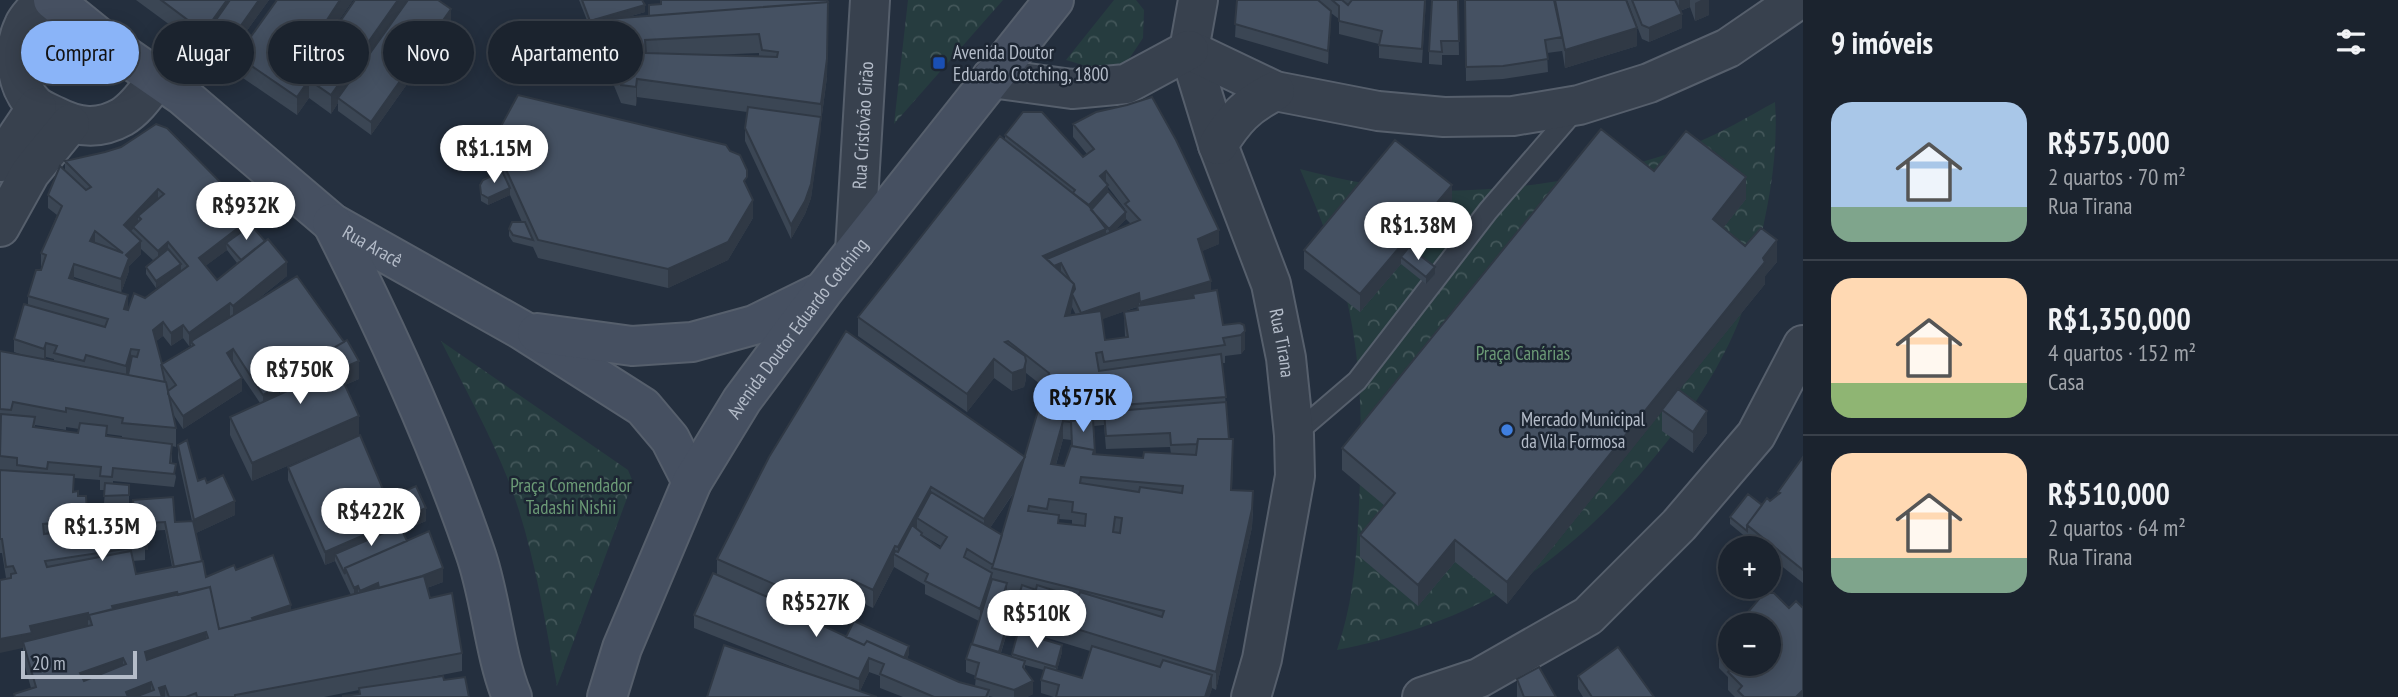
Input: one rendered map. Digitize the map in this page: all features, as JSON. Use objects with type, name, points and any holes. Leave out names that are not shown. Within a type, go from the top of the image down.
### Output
[{"type":"street","points":[[44,0],[24,24],[17,59],[18,75],[24,91],[53,115],[92,127],[122,117],[133,109],[153,84]]},
{"type":"street","name":"Rua Aracê","points":[[53,0],[105,42],[153,75]]},
{"type":"street","name":"Rua Cristóvão Girão","points":[[855,251],[870,0]]},
{"type":"street","name":"Avenida Doutor Eduardo Cotching","points":[[607,697],[622,648],[692,482],[742,400],[824,290],[1054,0]]},
{"type":"street","name":"Rua Tirana","points":[[1198,0],[1189,50],[1218,145],[1271,284],[1286,358],[1294,435],[1296,476],[1262,659],[1251,697]]},
{"type":"street","points":[[991,78],[1072,89],[1126,84],[1189,50],[1275,92],[1378,111],[1444,117],[1513,116],[1579,105],[1649,83],[1728,48],[1798,0]]},
{"type":"street","name":"Rua Aracê","points":[[166,84],[331,223],[522,330],[643,407],[670,439],[692,482]]},
{"type":"street","points":[[1218,145],[1242,112],[1254,102],[1275,92]]},
{"type":"street","points":[[0,163],[53,115]]},
{"type":"street","points":[[0,227],[30,173],[53,115]]},
{"type":"street","points":[[331,223],[378,313],[430,435],[476,554],[511,696]]},
{"type":"street","points":[[522,330],[632,346],[692,342],[754,325],[824,290]]},
{"type":"street","points":[[1422,697],[1479,678],[1588,616],[1679,525],[1756,435],[1803,345]]},
{"type":"lane","points":[[1294,435],[1357,381],[1488,211],[1579,105]]},
{"type":"green space","points":[[908,0],[1003,0],[894,124]]},
{"type":"green space","points":[[1114,0],[1136,0],[1144,10],[1143,38],[1127,62],[1096,69],[1066,60]]},
{"type":"green space","name":"Praça Canárias","points":[[1775,102],[1771,186],[1741,315],[1721,359],[1671,436],[1607,510],[1536,570],[1483,602],[1442,620],[1378,641],[1337,650],[1349,604],[1356,556],[1360,469],[1357,360],[1344,287],[1300,169],[1394,188],[1468,190],[1546,183],[1624,167],[1694,144]]},
{"type":"green space","name":"Praça Comendador Tadashi Nishii","points":[[441,341],[628,470],[633,482],[557,686],[538,582],[518,507],[494,446]]},
{"type":"building","points":[[161,0],[227,0],[212,21],[189,21]]},
{"type":"building","points":[[230,0],[259,0],[244,21],[215,21]]},
{"type":"building","points":[[277,0],[340,0],[326,21],[268,21],[268,77],[254,68],[254,32]]},
{"type":"building","points":[[355,0],[398,0],[369,41],[369,21],[340,21]]},
{"type":"building","points":[[408,0],[438,0],[451,9],[443,21],[393,21]]},
{"type":"building","points":[[582,0],[642,0],[645,5],[590,21]]},
{"type":"building","points":[[661,0],[828,2],[649,16],[649,5],[661,4]]},
{"type":"building","points":[[1237,0],[1318,0],[1331,11],[1328,51],[1235,24]]},
{"type":"building","points":[[1332,0],[1342,0],[1348,5],[1352,0],[1425,0],[1422,49],[1379,45],[1382,31],[1339,21],[1339,6]]},
{"type":"building","points":[[1432,0],[1458,0],[1459,41],[1441,41],[1442,52],[1429,51]]},
{"type":"building","points":[[1465,0],[1554,0],[1562,37],[1545,40],[1548,59],[1503,66],[1466,67]]},
{"type":"building","points":[[1555,0],[1626,0],[1637,28],[1565,50]]},
{"type":"building","points":[[1632,0],[1675,0],[1682,14],[1649,28],[1642,25]]},
{"type":"building","points":[[828,2],[827,59],[821,104],[643,80],[643,21],[595,21]],"holes":[[[759,34],[762,50],[778,52],[777,57],[646,53],[645,40]]]},
{"type":"building","points":[[383,35],[383,84],[398,84],[371,122],[338,98],[348,84],[369,84],[369,55]]},
{"type":"building","points":[[278,84],[306,84],[297,97]]},
{"type":"building","points":[[315,84],[339,84],[331,95]]},
{"type":"building","points":[[621,84],[636,84],[636,87]]},
{"type":"building","points":[[518,95],[726,145],[730,151],[740,155],[747,170],[744,181],[753,200],[728,242],[668,269],[538,240],[493,141]]},
{"type":"building","points":[[1152,97],[1219,230],[1198,239],[1211,281],[1140,302],[1139,293],[1081,313],[1072,294],[1074,284],[1061,263],[1054,266],[1047,259],[1140,220],[1125,204],[1129,201],[1106,171],[1100,176],[1108,185],[1089,205],[1073,193],[1075,190],[1005,135],[1023,112],[1042,112],[1083,157],[1094,149],[1073,124],[1096,112]]},
{"type":"building","points":[[748,107],[821,117],[811,184],[791,225],[745,128]]},
{"type":"building","points":[[156,124],[167,128],[228,190],[251,218],[199,258],[217,280],[268,239],[287,262],[233,306],[230,303],[189,333],[183,325],[171,333],[163,322],[153,330],[162,364],[194,345],[191,342],[193,340],[297,276],[344,342],[299,368],[293,359],[271,373],[279,385],[263,395],[233,349],[227,353],[242,378],[183,416],[168,394],[176,385],[161,364],[165,382],[128,375],[132,356],[137,357],[139,350],[131,349],[126,366],[86,355],[84,361],[54,353],[57,346],[46,343],[44,349],[14,339],[24,304],[105,327],[108,319],[28,296],[36,270],[41,270],[46,255],[41,253],[62,206],[48,195],[60,166],[86,190],[91,187],[65,161],[121,147]],"holes":[[[158,189],[164,194],[138,216],[141,219],[133,227],[158,251],[168,242],[188,266],[145,298],[134,293],[128,310],[124,309],[128,295],[69,278],[74,264],[121,279],[129,258],[126,255],[141,241],[124,225]],[[95,231],[123,253],[90,241]]]},
{"type":"building","name":"Praça Canárias","points":[[1601,129],[1654,171],[1686,131],[1746,177],[1713,219],[1745,246],[1761,228],[1777,240],[1763,258],[1765,262],[1507,582],[1455,540],[1418,585],[1360,535],[1395,493],[1342,448]]},
{"type":"building","points":[[1000,136],[1089,206],[1106,229],[1043,256],[1074,284],[1065,316],[1101,311],[1105,340],[1128,337],[1124,312],[1138,310],[1137,306],[1194,298],[1193,294],[1217,290],[1223,325],[1240,323],[1244,325],[1245,331],[1241,335],[1223,338],[1225,345],[1104,362],[1102,352],[1096,353],[1099,371],[1221,354],[1226,397],[1071,409],[1071,422],[1063,421],[1051,464],[1064,466],[1071,446],[1094,450],[1093,454],[1143,458],[1144,452],[1196,455],[1198,439],[1233,439],[1231,490],[1253,491],[1252,509],[1216,672],[1015,610],[1022,585],[1036,590],[1037,585],[1078,598],[1080,592],[1162,617],[1164,611],[992,568],[1049,373],[1008,341],[1005,342],[1025,356],[1024,369],[1012,373],[994,359],[967,394],[858,317]],"holes":[[[1081,477],[1183,486],[1182,493],[1140,487],[1139,492],[1080,483]],[[1049,499],[1073,502],[1072,512],[1086,514],[1085,526],[1058,523],[1059,515],[1028,511],[1029,506],[1047,509]],[[1115,517],[1122,518],[1120,533],[1113,532]]]},
{"type":"building","points":[[1395,140],[1452,185],[1360,294],[1304,250]]},
{"type":"building","points":[[502,171],[510,188],[488,198],[481,194],[480,185],[483,180]]},
{"type":"building","points":[[1108,191],[1126,212],[1109,229],[1091,210]]},
{"type":"building","points":[[512,222],[525,222],[533,240],[513,235],[509,229]]},
{"type":"building","points":[[251,225],[265,241],[241,260],[226,243]]},
{"type":"building","points":[[1409,247],[1435,267],[1426,277],[1401,257]]},
{"type":"building","points":[[168,249],[181,264],[156,281],[146,267]]},
{"type":"building","points":[[846,331],[1025,457],[984,519],[931,487],[898,547],[895,546],[873,590],[852,580],[845,586],[840,597],[810,595],[808,599],[717,559],[769,457]]},
{"type":"building","points":[[347,340],[359,361],[338,370],[359,416],[252,463],[230,417],[287,391],[280,379]]},
{"type":"building","points":[[0,351],[166,382],[176,428],[122,423],[123,418],[66,408],[66,412],[13,402],[11,410],[0,409]]},
{"type":"building","points":[[1678,389],[1707,411],[1693,432],[1662,410]]},
{"type":"building","points":[[1226,402],[1229,439],[1198,439],[1197,444],[1171,445],[1170,433],[1106,436],[1104,412]]},
{"type":"building","points":[[1,414],[35,417],[33,427],[78,433],[80,423],[107,426],[106,436],[172,444],[170,463],[176,464],[174,474],[113,468],[112,477],[100,476],[101,467],[48,462],[47,469],[17,465],[17,458],[0,456]]},
{"type":"building","points":[[1093,419],[1095,453],[1094,450],[1072,446],[1071,421]]},
{"type":"building","points":[[360,435],[387,499],[416,486],[426,508],[325,552],[288,467]]},
{"type":"building","points":[[187,440],[198,481],[205,478],[207,483],[223,475],[235,501],[194,520],[178,445]]},
{"type":"building","points":[[1803,457],[1803,570],[1781,552],[1781,536],[1761,536],[1747,525],[1767,498],[1770,501],[1780,493],[1778,492]]},
{"type":"building","points":[[0,470],[74,475],[73,492],[78,491],[78,496],[86,496],[87,511],[78,511],[78,521],[43,524],[44,534],[95,527],[95,532],[107,530],[105,520],[147,517],[149,531],[148,536],[144,537],[145,546],[45,561],[47,567],[131,551],[136,574],[203,561],[206,577],[234,565],[236,570],[273,555],[291,605],[252,618],[253,620],[219,629],[210,587],[112,606],[113,609],[89,615],[89,620],[88,613],[30,626],[32,633],[0,639],[0,580],[11,578],[11,574],[16,573],[13,566],[6,567],[0,539]]},
{"type":"building","points":[[105,483],[129,485],[129,495],[104,496]]},
{"type":"building","points":[[931,492],[1002,535],[993,565],[967,549],[964,557],[992,573],[980,609],[925,581],[928,574],[894,554],[895,551],[898,552],[912,525],[940,548],[947,537],[917,518]]},
{"type":"building","points":[[1748,494],[1762,505],[1747,525],[1747,531],[1730,517]]},
{"type":"building","points":[[173,497],[175,522],[193,521],[202,561],[174,567],[165,522],[148,523],[147,517],[135,518],[133,500]]},
{"type":"building","points":[[400,526],[407,541],[345,568],[345,574],[335,554]]},
{"type":"building","points":[[429,531],[443,568],[379,588],[378,583],[360,591],[358,586],[354,588],[345,568]]},
{"type":"building","points":[[713,573],[801,612],[800,615],[864,645],[867,641],[959,682],[989,690],[986,697],[934,697],[880,674],[884,664],[869,658],[859,679],[694,615]]},
{"type":"building","points":[[424,576],[430,598],[452,593],[462,653],[235,697],[197,697],[196,693],[186,697],[169,697],[165,686],[159,688],[162,697],[135,697],[154,690],[151,682],[126,692],[128,697],[15,697],[14,694],[36,687],[23,642],[92,625],[89,615],[210,587],[219,629]],"holes":[[[206,632],[208,638],[147,660],[145,652]],[[123,658],[126,664],[84,681],[80,673]]]},
{"type":"building","points":[[992,579],[1007,583],[997,615],[1009,619],[999,652],[972,644]]},
{"type":"building","points":[[1759,599],[1780,599],[1789,608],[1796,601],[1803,608],[1803,690],[1796,697],[1744,697],[1738,691],[1742,686],[1732,676],[1781,676],[1781,613],[1747,613]]},
{"type":"building","points":[[854,621],[909,646],[904,658],[867,641],[864,645],[846,637]]},
{"type":"building","points":[[1018,632],[1062,645],[1056,667],[1012,654]]},
{"type":"building","points":[[971,644],[1025,661],[1023,667],[1033,681],[1014,690],[975,678],[979,663],[966,659]]},
{"type":"building","points":[[724,645],[877,697],[707,697]]},
{"type":"building","points":[[1092,646],[1160,667],[1163,660],[1212,675],[1205,697],[1056,697],[1059,685],[1041,680],[1045,667],[1082,678]]},
{"type":"building","points":[[1618,647],[1654,697],[1592,697],[1578,676]]},
{"type":"building","points":[[1539,667],[1556,697],[1524,697],[1517,679]]},
{"type":"building","points":[[443,676],[444,680],[465,677],[469,697],[343,697],[360,694],[359,688]]},
{"type":"place","name":"Avenida Doutor Eduardo Cotching, 1800","points":[[939,63]]},
{"type":"place","name":"Mercado Municipal da Vila Formosa","points":[[1507,430]]}]
